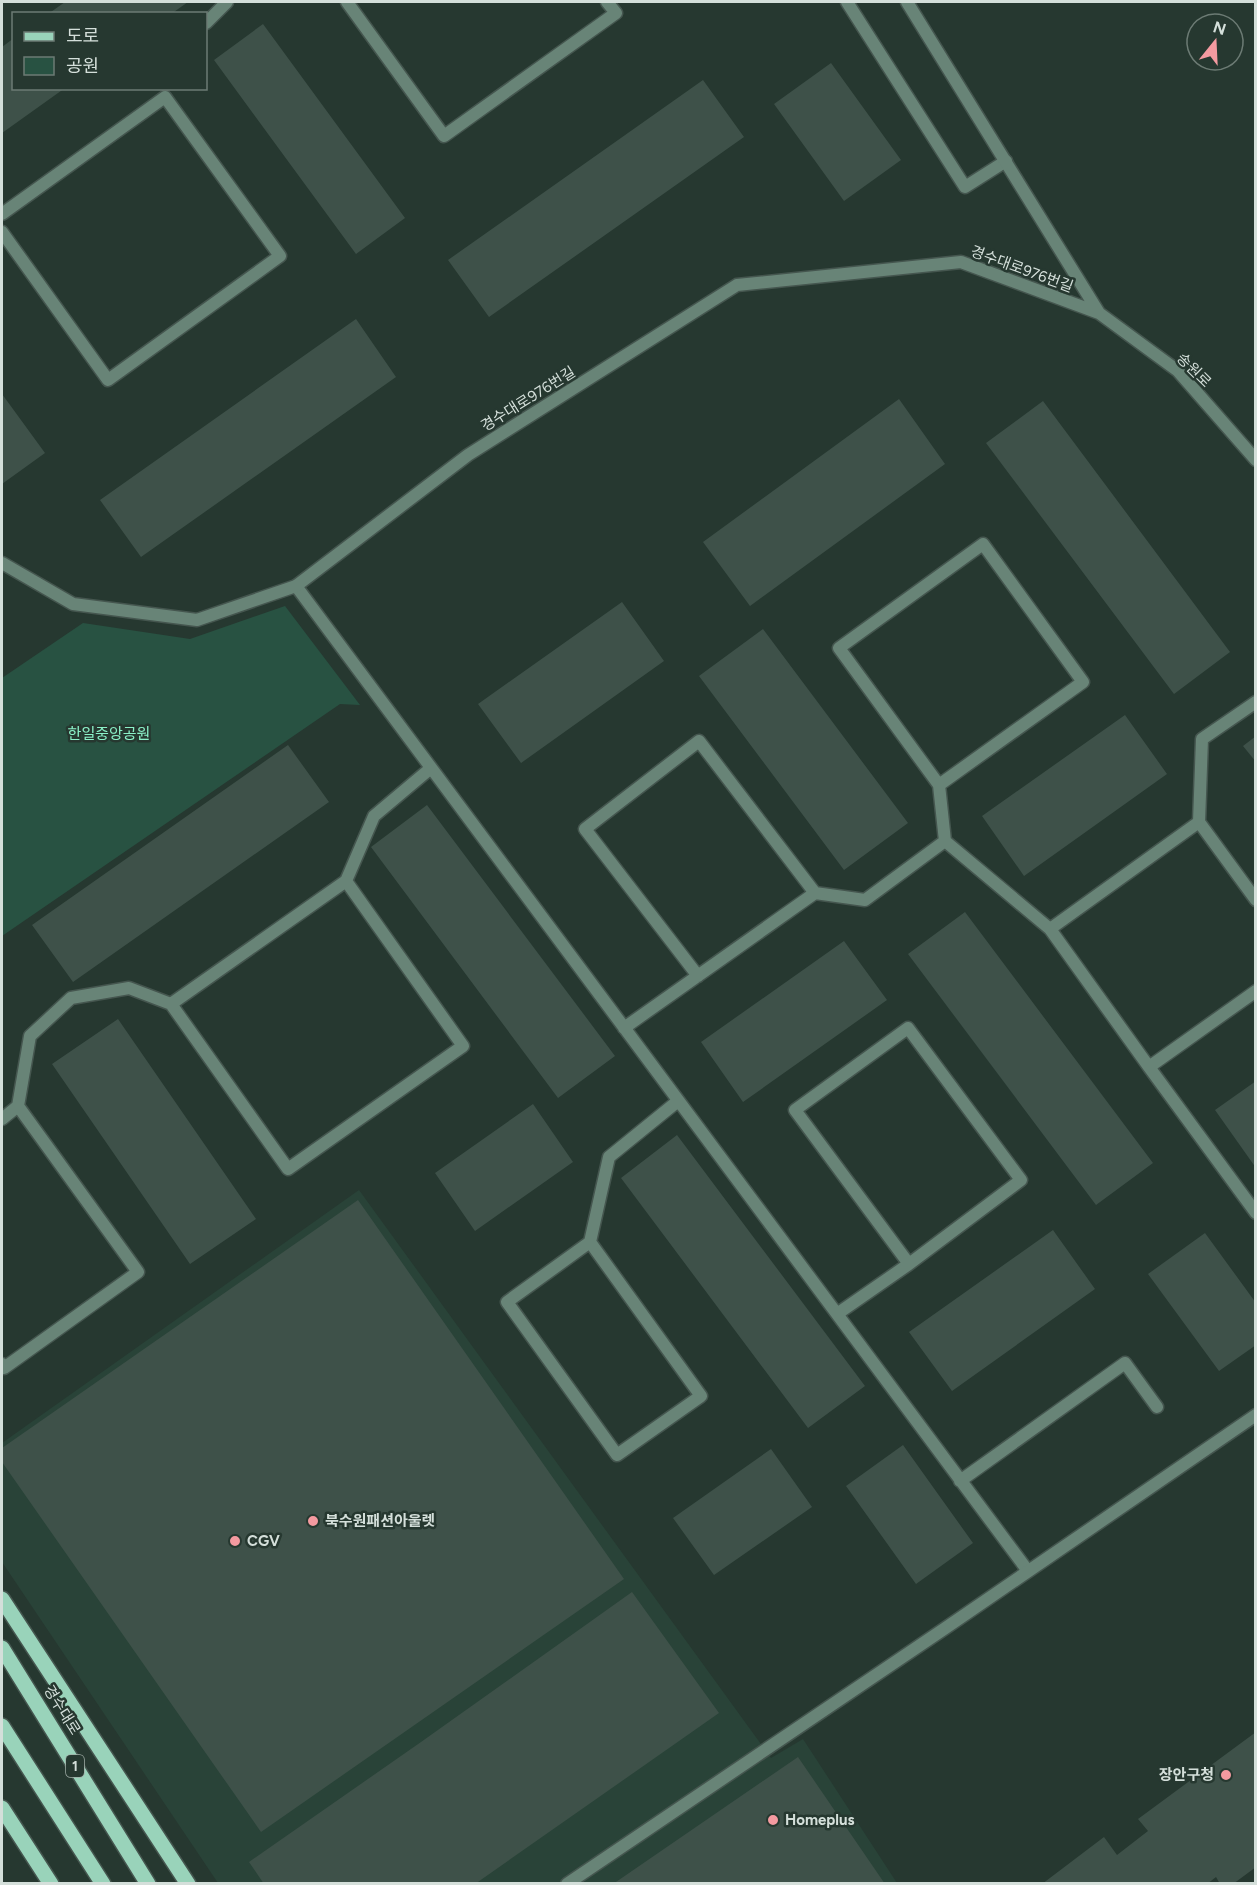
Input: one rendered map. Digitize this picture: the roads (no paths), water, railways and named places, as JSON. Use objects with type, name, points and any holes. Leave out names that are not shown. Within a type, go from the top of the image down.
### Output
[{"type":"main road","points":[[2,1599],[188,1884]]},
{"type":"main road","name":"경수대로","points":[[2,1648],[148,1884]]},
{"type":"main road","points":[[2,1725],[103,1884]]},
{"type":"main road","points":[[2,1808],[51,1884]]},
{"type":"street","points":[[207,22],[227,2]]},
{"type":"street","points":[[347,2],[444,136],[615,13],[608,2]]},
{"type":"street","points":[[847,2],[965,187],[1006,161]]},
{"type":"street","points":[[907,2],[1100,313]]},
{"type":"street","points":[[2,214],[166,93],[280,256],[108,380],[2,232]]},
{"type":"street","name":"경수대로976번길","points":[[2,563],[73,604],[197,620],[296,586],[468,455],[736,285],[961,262],[1100,313]]},
{"type":"street","name":"송원로","points":[[1100,313],[1178,371],[1256,460]]},
{"type":"street","points":[[939,785],[1083,682],[983,544],[839,648],[939,785],[945,841],[1050,929],[1256,1213]]},
{"type":"street","points":[[296,586],[1028,1571]]},
{"type":"street","points":[[1256,702],[1202,739],[1199,822],[1256,900]]},
{"type":"street","points":[[698,976],[585,829],[699,741],[815,893]]},
{"type":"street","points":[[171,1004],[346,881],[374,816],[430,768]]},
{"type":"street","points":[[1050,929],[1199,822]]},
{"type":"street","points":[[624,1028],[815,893],[865,900],[945,841]]},
{"type":"street","points":[[2,1119],[18,1107],[30,1036],[71,998],[129,988],[171,1004],[288,1169],[463,1046],[346,881]]},
{"type":"street","points":[[1149,1067],[1256,991]]},
{"type":"street","points":[[837,1314],[909,1264],[1021,1180],[908,1028],[795,1110],[909,1264]]},
{"type":"street","points":[[590,1242],[701,1396],[617,1455],[507,1302],[590,1242],[609,1157],[678,1101]]},
{"type":"street","points":[[2,1364],[4,1368],[138,1272],[18,1107]]},
{"type":"street","points":[[960,1481],[1125,1363],[1157,1407]]},
{"type":"street","points":[[567,1884],[1256,1415]]},
{"type":"place","name":"북수원패션아울렛","points":[[313,1521]]},
{"type":"place","name":"CGV","points":[[235,1541]]},
{"type":"place","name":"장안구청","points":[[1226,1775]]},
{"type":"place","name":"Homeplus","points":[[773,1820]]},
{"type":"park label","name":"한일중앙공원","points":[[109,734]]}]
